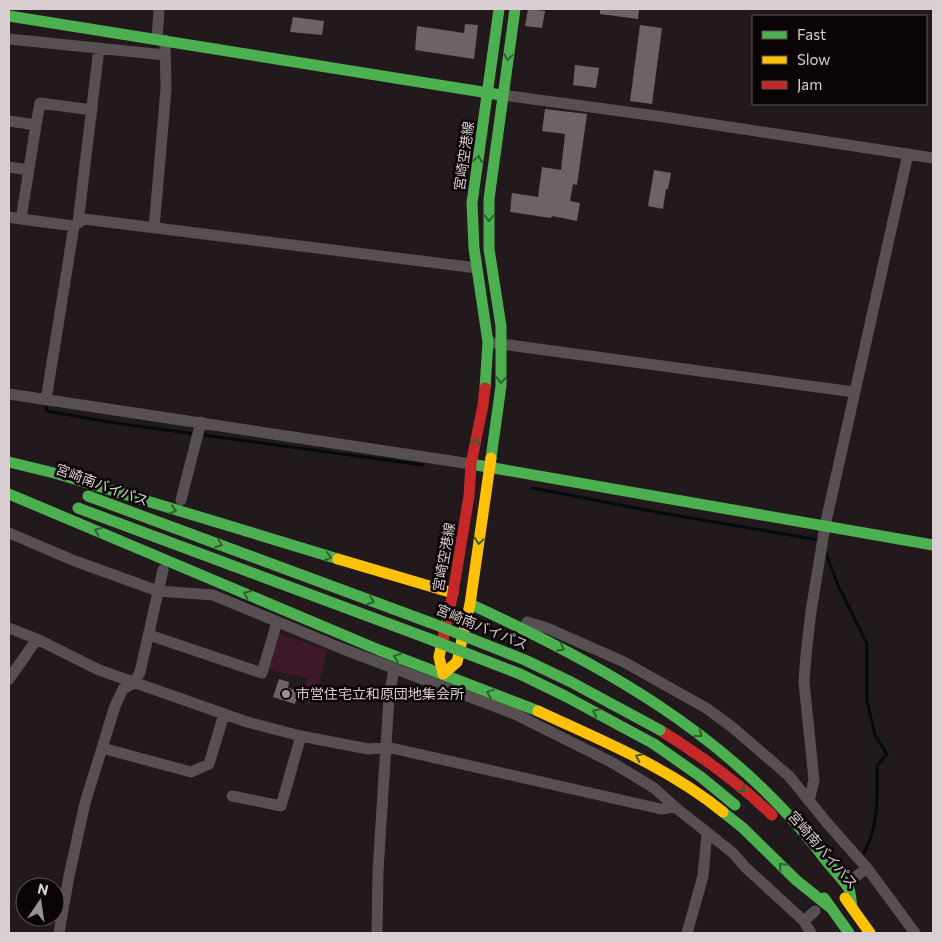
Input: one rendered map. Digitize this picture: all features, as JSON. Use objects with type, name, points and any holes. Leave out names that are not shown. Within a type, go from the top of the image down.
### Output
[{"type":"main road","name":"宮崎空港線","points":[[443,674],[439,657],[453,594],[470,496],[471,464],[485,391],[488,342],[472,226],[472,203],[500,9]]},
{"type":"main road","points":[[443,674],[457,662],[470,604],[501,386],[501,326],[488,231],[490,192],[515,9]]},
{"type":"main road","points":[[9,16],[488,92],[503,96]]},
{"type":"main road","points":[[9,462],[58,474],[453,594]]},
{"type":"main road","points":[[471,464],[933,544]]},
{"type":"main road","name":"宮崎南バイパス","points":[[9,467],[434,624],[525,660],[571,682],[660,730],[685,745],[761,804],[797,840],[838,888],[870,933]]},
{"type":"main road","points":[[9,483],[45,497]]},
{"type":"main road","points":[[9,494],[318,625],[528,707],[650,763],[710,801],[736,822],[796,880],[832,909]]},
{"type":"main road","points":[[64,503],[512,671],[565,696],[654,744],[701,777],[743,811]]},
{"type":"main road","points":[[457,568],[474,572]]},
{"type":"main road","points":[[470,604],[525,629],[614,676],[677,717],[710,742],[761,786],[802,830],[850,889],[852,908]]},
{"type":"main road","points":[[800,868],[849,933]]},
{"type":"street","points":[[154,228],[166,90],[165,55],[161,40],[159,9]]},
{"type":"street","points":[[9,39],[165,55]]},
{"type":"street","points":[[46,400],[76,225],[99,48]]},
{"type":"street","points":[[503,96],[933,158]]},
{"type":"street","points":[[21,219],[40,103],[92,110]]},
{"type":"street","points":[[9,121],[36,125]]},
{"type":"street","points":[[809,801],[814,780],[804,682],[806,655],[825,526],[908,154]]},
{"type":"street","points":[[9,167],[29,170]]},
{"type":"street","points":[[9,217],[76,225],[84,219],[477,268]]},
{"type":"street","points":[[488,342],[854,392]]},
{"type":"street","points":[[9,394],[471,464]]},
{"type":"street","points":[[181,500],[201,422]]},
{"type":"street","points":[[9,533],[75,561],[158,591],[213,595],[277,622],[515,714],[613,763],[654,788],[733,853],[804,921],[811,933]]},
{"type":"street","points":[[60,933],[69,876],[85,803],[115,706],[123,689],[134,683],[140,672],[163,570]]},
{"type":"street","points":[[470,604],[547,628],[624,662],[706,708],[732,727],[789,776],[866,868],[915,933]]},
{"type":"street","points":[[149,635],[262,673],[277,622]]},
{"type":"street","points":[[9,628],[37,639],[99,670],[134,683],[224,714],[301,736],[368,749],[387,747],[660,809],[675,807]]},
{"type":"street","points":[[9,679],[37,639]]},
{"type":"street","points":[[377,933],[378,871],[387,747],[388,698],[394,668]]},
{"type":"street","points":[[696,720],[706,708]]},
{"type":"street","points":[[102,748],[191,772],[209,764],[224,714]]},
{"type":"street","points":[[232,796],[282,806],[301,736]]},
{"type":"street","points":[[654,788],[660,776]]},
{"type":"street","points":[[687,933],[703,876],[707,833]]},
{"type":"street","points":[[854,878],[866,868]]},
{"type":"street","points":[[804,921],[815,912]]},
{"type":"shaded area","points":[[281,634],[327,650],[314,704],[304,702],[307,678],[269,670],[277,636]]},
{"type":"building","points":[[528,9],[545,11],[542,28],[525,26]]},
{"type":"building","points":[[600,9],[639,10],[638,19],[600,14]]},
{"type":"building","points":[[293,17],[324,21],[322,35],[290,32]]},
{"type":"building","points":[[465,24],[478,25],[474,59],[415,50],[417,26],[464,33]]},
{"type":"building","points":[[640,25],[662,28],[652,104],[630,101]]},
{"type":"building","points":[[575,65],[599,68],[596,88],[573,85]]},
{"type":"building","points":[[545,109],[587,114],[577,185],[573,184],[570,201],[580,203],[577,221],[552,216],[551,218],[510,212],[512,193],[538,197],[542,167],[561,170],[565,134],[542,131]]},
{"type":"building","points":[[654,170],[671,173],[663,209],[648,206]]},
{"type":"building","name":"市営住宅立和原団地集会所","points":[[279,679],[289,682],[288,688],[299,691],[295,704],[273,697]]},
{"type":"waterway","points":[[46,407],[47,411],[115,423],[423,465]]},
{"type":"waterway","points":[[533,488],[656,512],[819,540]]},
{"type":"waterway","points":[[825,551],[838,585],[867,644],[867,701],[875,735],[887,754],[877,766],[875,822],[864,853]]},
{"type":"traffic: fast","points":[[485,388],[488,342],[474,248],[472,203],[499,9]]},
{"type":"traffic: fast","points":[[491,458],[501,386],[501,326],[489,249],[489,199],[515,9]]},
{"type":"traffic: fast","points":[[9,16],[501,95]]},
{"type":"traffic: fast","points":[[9,462],[58,474],[338,559]]},
{"type":"traffic: fast","points":[[471,464],[933,545]]},
{"type":"traffic: fast","points":[[9,494],[379,650],[538,711]]},
{"type":"traffic: fast","points":[[88,496],[434,624]]},
{"type":"traffic: fast","points":[[78,508],[427,638]]},
{"type":"traffic: fast","points":[[470,604],[612,676],[657,704],[700,735],[740,768],[779,805],[847,886],[850,891],[852,908]]},
{"type":"traffic: fast","points":[[434,624],[525,660],[571,682],[660,730]]},
{"type":"traffic: fast","points":[[427,638],[520,674],[654,744]]},
{"type":"traffic: fast","points":[[654,744],[701,777],[735,805]]},
{"type":"traffic: fast","points":[[723,812],[743,828],[796,880],[832,909]]},
{"type":"traffic: fast","points":[[824,898],[849,933]]},
{"type":"traffic: slow","points":[[443,638],[439,657],[443,674],[457,662],[470,604],[491,458]]},
{"type":"traffic: slow","points":[[338,559],[453,593]]},
{"type":"traffic: slow","points":[[538,711],[657,768],[680,781],[723,812]]},
{"type":"traffic: slow","points":[[845,898],[870,933]]},
{"type":"traffic: jam","points":[[443,638],[453,593],[469,496],[471,464],[485,388]]},
{"type":"traffic: jam","points":[[660,730],[690,749],[746,791],[772,815]]},
{"type":"place","name":"市営住宅立和原団地集会所","points":[[286,694]]}]
